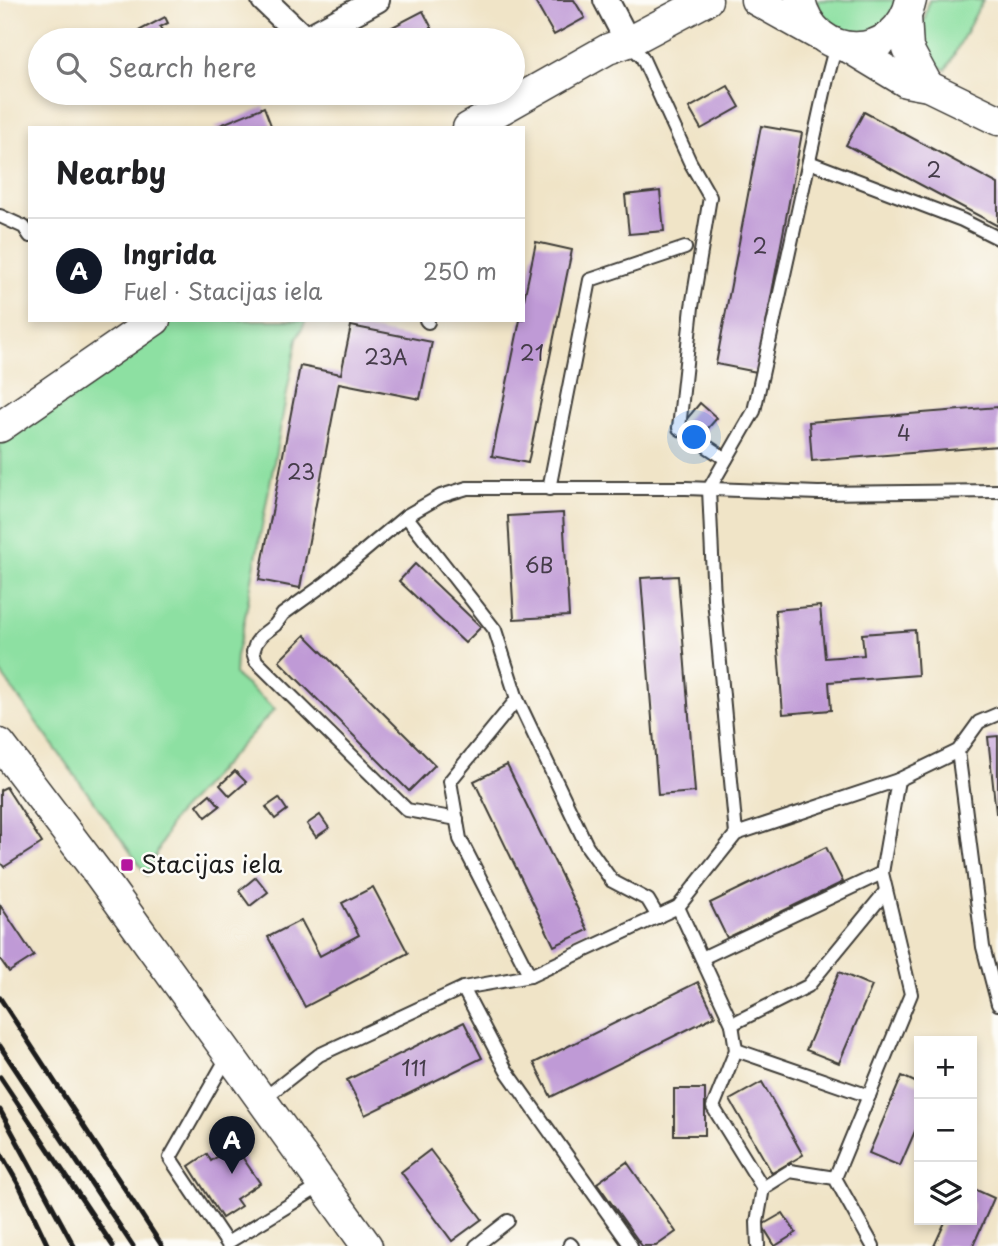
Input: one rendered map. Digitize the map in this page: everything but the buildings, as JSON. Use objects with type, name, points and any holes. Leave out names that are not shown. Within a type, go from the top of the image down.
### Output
[{"type":"street","points":[[264,0],[293,28]]},
{"type":"street","points":[[327,28],[377,0]]},
{"type":"street","points":[[606,0],[628,43]]},
{"type":"street","points":[[525,96],[608,49],[628,43],[707,0]]},
{"type":"street","points":[[756,0],[906,82],[928,86],[998,120]]},
{"type":"street","points":[[800,1],[813,28],[836,43],[862,47],[876,44],[899,28],[909,8]]},
{"type":"street","points":[[909,8],[908,49],[928,86]]},
{"type":"street","points":[[472,126],[509,105]]},
{"type":"street","points":[[0,426],[152,322]]},
{"type":"street","points":[[0,744],[101,877],[367,1246]]},
{"type":"lane","points":[[628,43],[642,57],[690,163],[710,197],[692,307],[680,428],[726,459]]},
{"type":"lane","points":[[736,834],[714,599],[709,489],[754,411],[836,43]]},
{"type":"lane","points":[[809,162],[962,220],[998,238]]},
{"type":"lane","points":[[0,216],[24,227],[28,233]]},
{"type":"lane","points":[[549,489],[590,280],[685,248]]},
{"type":"lane","points":[[457,820],[407,810],[256,661],[253,652],[256,643],[283,614],[326,583],[406,516],[441,496],[467,488],[709,489],[818,493],[998,491]]},
{"type":"lane","points":[[406,516],[495,630],[517,699],[587,846],[612,881],[648,900],[658,917]]},
{"type":"lane","points":[[517,699],[450,781],[460,839],[530,976]]},
{"type":"lane","points":[[261,1101],[319,1055],[463,988],[530,976],[678,907],[736,834],[898,780],[958,751],[979,722],[998,714]]},
{"type":"lane","points":[[958,751],[983,947],[998,1004]]},
{"type":"lane","points":[[835,1178],[911,994],[882,873],[898,780]]},
{"type":"lane","points":[[702,958],[882,873]]},
{"type":"lane","points":[[732,1024],[808,986],[886,891]]},
{"type":"lane","points":[[678,907],[732,1024],[736,1050],[713,1107],[763,1188],[757,1223],[758,1246]]},
{"type":"lane","points":[[463,988],[506,1070],[631,1246]]},
{"type":"lane","points":[[736,1050],[869,1096]]},
{"type":"lane","points":[[228,1056],[170,1158],[227,1243],[322,1185]]},
{"type":"lane","points":[[763,1188],[790,1171],[835,1178]]},
{"type":"lane","points":[[835,1178],[873,1246]]},
{"type":"lane","points":[[476,1246],[508,1221]]},
{"type":"green space","points":[[816,0],[897,0],[882,24],[863,33],[853,33],[827,19]]},
{"type":"green space","points":[[929,0],[983,0],[946,70],[925,59],[920,40]]},
{"type":"green space","points":[[170,322],[305,322],[297,339],[236,656],[235,675],[275,709],[172,820],[147,875],[0,672],[0,436]]},
{"type":"railway","points":[[0,998],[162,1246]]},
{"type":"railway","points":[[0,1046],[133,1246]]},
{"type":"railway","points":[[0,1077],[113,1246]]},
{"type":"railway","points":[[0,1110],[74,1246]]},
{"type":"railway","points":[[0,1152],[48,1246]]},
{"type":"place","name":"Stacijas iela","points":[[127,865]]},
{"type":"place","name":"Ingrida","points":[[232,1174]]}]
